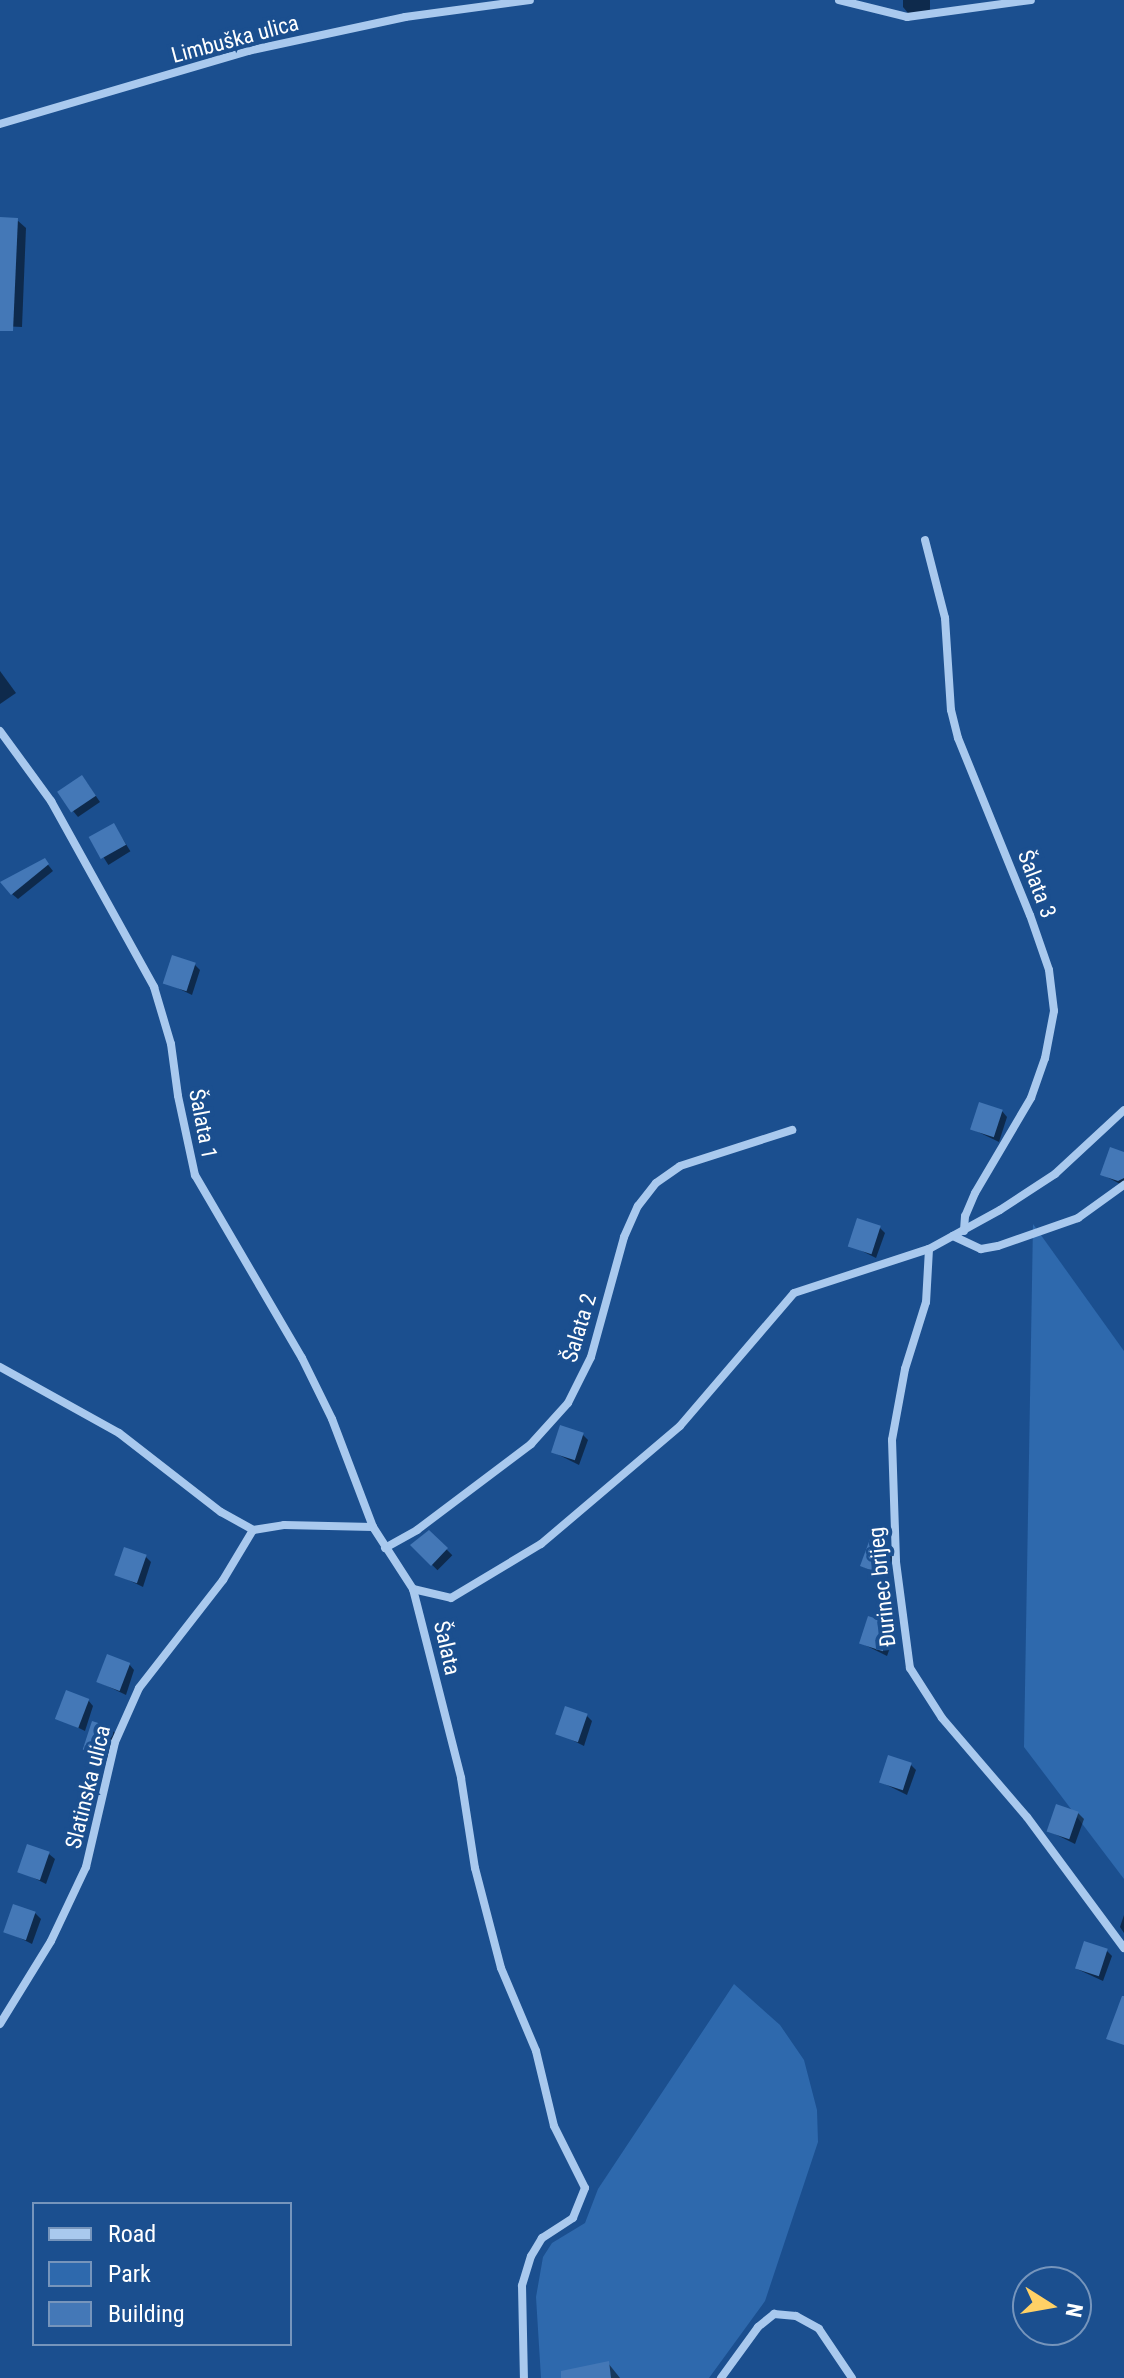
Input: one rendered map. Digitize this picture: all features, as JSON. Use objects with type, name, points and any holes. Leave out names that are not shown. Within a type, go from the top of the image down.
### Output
[{"type":"street","name":"Limbuška ulica","points":[[0,124],[248,51],[405,17],[530,0]]},
{"type":"street","points":[[839,0],[907,17],[1031,0]]},
{"type":"street","name":"Šalata 3","points":[[925,540],[945,618],[951,710],[958,738],[1030,915],[1049,970],[1054,1011],[1045,1058],[1031,1098],[975,1193],[965,1216],[964,1231]]},
{"type":"street","name":"Šalata 1","points":[[0,731],[51,801],[154,987],[171,1044],[178,1096],[195,1175],[302,1358],[332,1419],[373,1527]]},
{"type":"street","points":[[413,1589],[451,1598],[541,1544],[680,1426],[794,1293],[929,1249],[964,1231],[1055,1174],[1124,1110]]},
{"type":"street","name":"Šalata 2","points":[[385,1548],[417,1530],[531,1444],[568,1403],[591,1357],[624,1237],[638,1206],[656,1183],[680,1166],[792,1130]]},
{"type":"street","points":[[953,1236],[981,1249],[998,1246],[1078,1218],[1124,1185]]},
{"type":"street","name":"Đurinec brijeg","points":[[929,1249],[926,1302],[905,1369],[892,1440],[896,1562],[910,1668],[942,1718],[1027,1817],[1124,1948]]},
{"type":"street","points":[[0,1367],[119,1433],[221,1512],[253,1530],[284,1525],[373,1527]]},
{"type":"street","name":"Šalata","points":[[373,1527],[413,1589],[461,1778],[475,1868],[501,1968],[536,2051],[554,2126],[585,2188],[573,2218],[542,2238],[531,2256],[522,2286],[524,2378]]},
{"type":"street","name":"Slatinska ulica","points":[[0,2024],[51,1941],[86,1867],[115,1742],[139,1688],[223,1580],[253,1530]]},
{"type":"street","points":[[721,2378],[758,2327],[774,2314],[796,2316],[819,2329],[852,2378]]},
{"type":"green space","points":[[1033,1224],[1124,1351],[1124,1879],[1024,1747]]},
{"type":"green space","points":[[734,1984],[780,2025],[804,2060],[817,2110],[818,2142],[765,2301],[709,2378],[541,2378],[536,2297],[543,2257],[552,2243],[585,2223],[598,2189]]},
{"type":"building","points":[[0,217],[18,218],[13,331],[0,331]]},
{"type":"building","points":[[82,775],[96,796],[71,813],[57,792]]},
{"type":"building","points":[[114,823],[126,845],[101,859],[89,837]]},
{"type":"building","points":[[45,858],[49,864],[11,895],[0,882]]},
{"type":"building","points":[[172,955],[196,963],[187,991],[163,984]]},
{"type":"building","points":[[979,1102],[1003,1110],[994,1137],[970,1130]]},
{"type":"building","points":[[1110,1147],[1124,1152],[1124,1178],[1118,1181],[1100,1175]]},
{"type":"building","points":[[857,1218],[881,1226],[872,1254],[848,1247]]},
{"type":"building","points":[[560,1425],[584,1433],[575,1460],[551,1453]]},
{"type":"building","points":[[429,1530],[448,1548],[431,1566],[410,1545]]},
{"type":"building","points":[[870,1539],[888,1545],[883,1575],[860,1566]]},
{"type":"building","points":[[124,1547],[147,1555],[137,1583],[114,1575]]},
{"type":"building","points":[[868,1616],[892,1624],[883,1651],[859,1644]]},
{"type":"building","points":[[107,1654],[130,1663],[120,1691],[96,1682]]},
{"type":"building","points":[[66,1690],[89,1699],[78,1728],[55,1719]]},
{"type":"building","points":[[565,1706],[588,1714],[578,1742],[555,1734]]},
{"type":"building","points":[[92,1721],[113,1728],[104,1756],[83,1750]]},
{"type":"building","points":[[888,1755],[912,1763],[903,1790],[879,1783]]},
{"type":"building","points":[[1056,1804],[1079,1812],[1069,1839],[1047,1831]]},
{"type":"building","points":[[27,1844],[50,1852],[40,1880],[17,1872]]},
{"type":"building","points":[[13,1904],[36,1912],[26,1940],[3,1932]]},
{"type":"building","points":[[1084,1941],[1108,1949],[1099,1976],[1075,1969]]},
{"type":"building","points":[[1124,1996],[1124,2045],[1106,2039]]},
{"type":"building","points":[[609,2361],[611,2378],[561,2378],[561,2371]]}]
